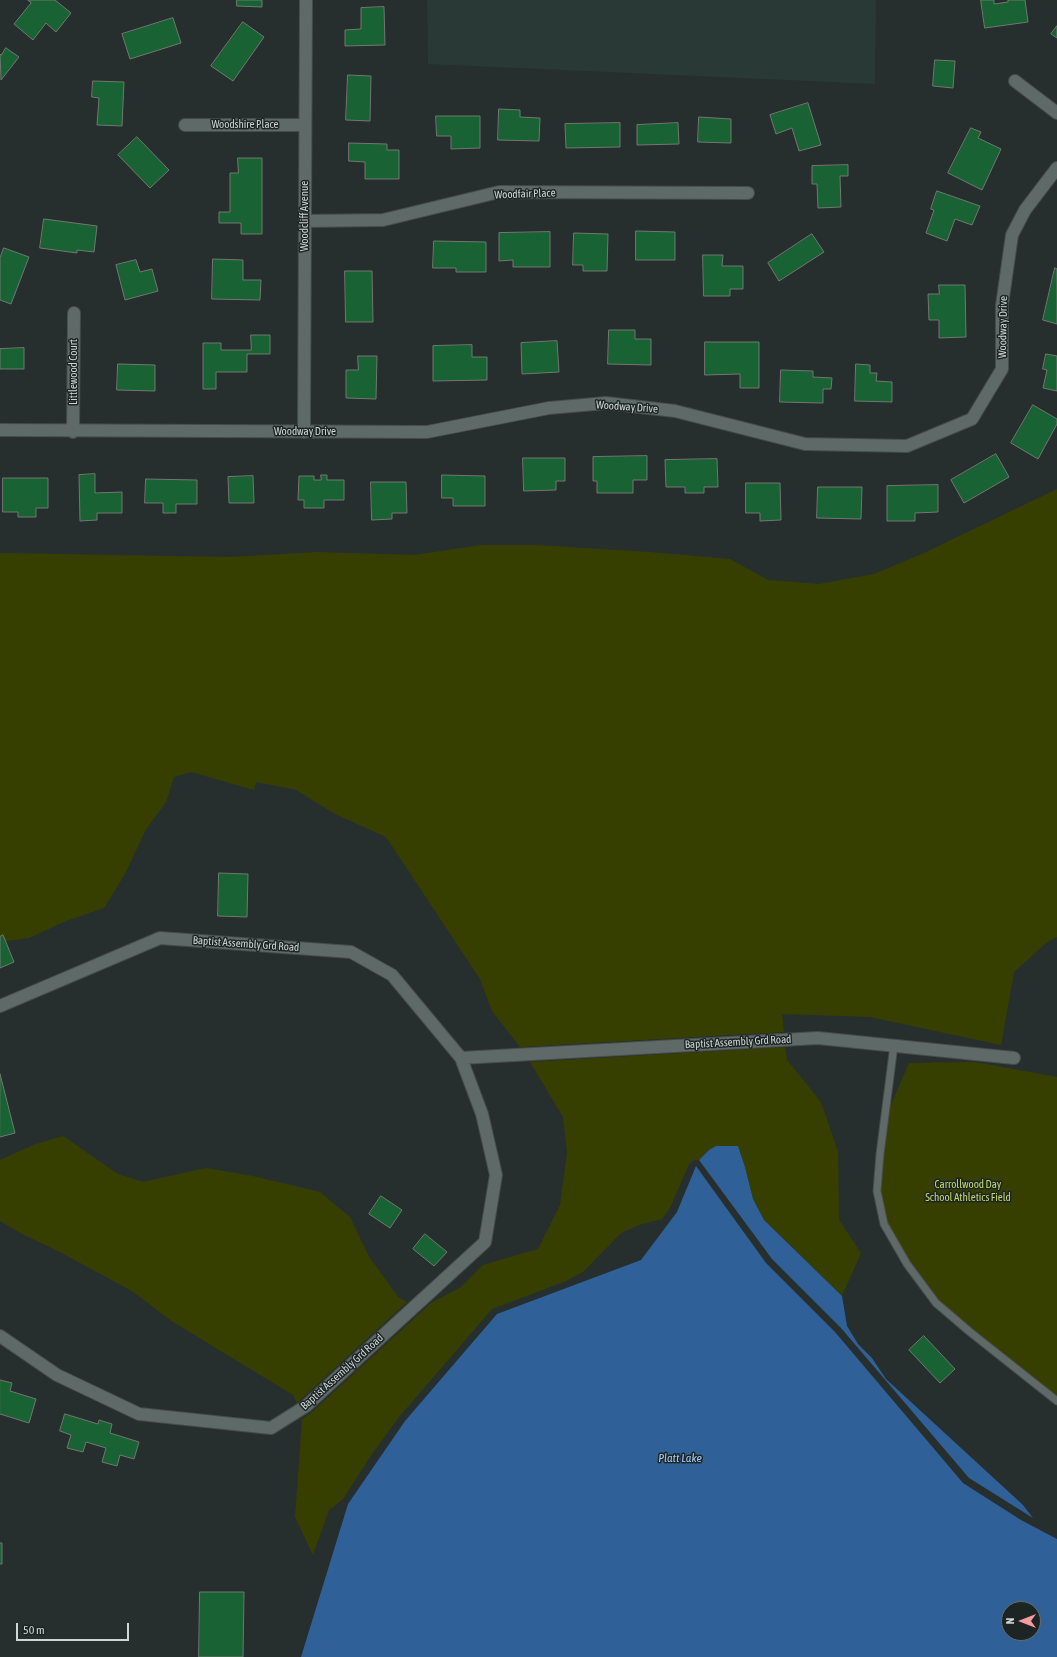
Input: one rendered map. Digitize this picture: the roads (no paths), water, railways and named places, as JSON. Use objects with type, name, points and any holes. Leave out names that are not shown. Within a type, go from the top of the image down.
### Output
[{"type":"street","name":"Woodcliff Avenue","points":[[304,432],[306,0]]},
{"type":"street","points":[[1016,81],[1057,113]]},
{"type":"street","name":"Woodshire Place","points":[[185,125],[305,125]]},
{"type":"street","name":"Woodway Drive","points":[[0,430],[73,432],[427,432],[549,408],[606,403],[675,411],[805,444],[907,446],[972,419],[1002,369],[1002,305],[1012,235],[1025,210],[1057,168]]},
{"type":"street","name":"Woodfair Place","points":[[305,221],[383,220],[499,192],[748,193]]},
{"type":"street","name":"Littlewood Court","points":[[73,432],[74,313]]},
{"type":"street","name":"Baptist Assembly Grd Road","points":[[0,1006],[160,938],[352,952],[392,975],[461,1058],[482,1114],[496,1175],[485,1242],[306,1406],[271,1428],[139,1414],[57,1375],[0,1336]]},
{"type":"street","name":"Baptist Assembly Grd Road","points":[[461,1058],[818,1038],[1014,1058]]},
{"type":"lane","points":[[894,1046],[880,1154],[877,1191],[884,1224],[907,1264],[936,1302],[970,1332],[1057,1401]]},
{"type":"water","points":[[716,1146],[738,1146],[753,1199],[764,1220],[842,1296],[847,1326],[858,1344],[872,1358],[886,1379],[1023,1505],[1033,1518],[969,1478],[841,1328],[772,1259],[699,1160],[709,1150]]},
{"type":"water","name":"Platt Lake","points":[[696,1166],[766,1263],[835,1332],[963,1483],[1021,1520],[1057,1539],[1057,1657],[301,1657],[348,1504],[405,1421],[497,1314],[641,1260],[677,1212]]},
{"type":"park label","name":"Carrollwood Day School Athletics Field","points":[[968,1191]]}]
